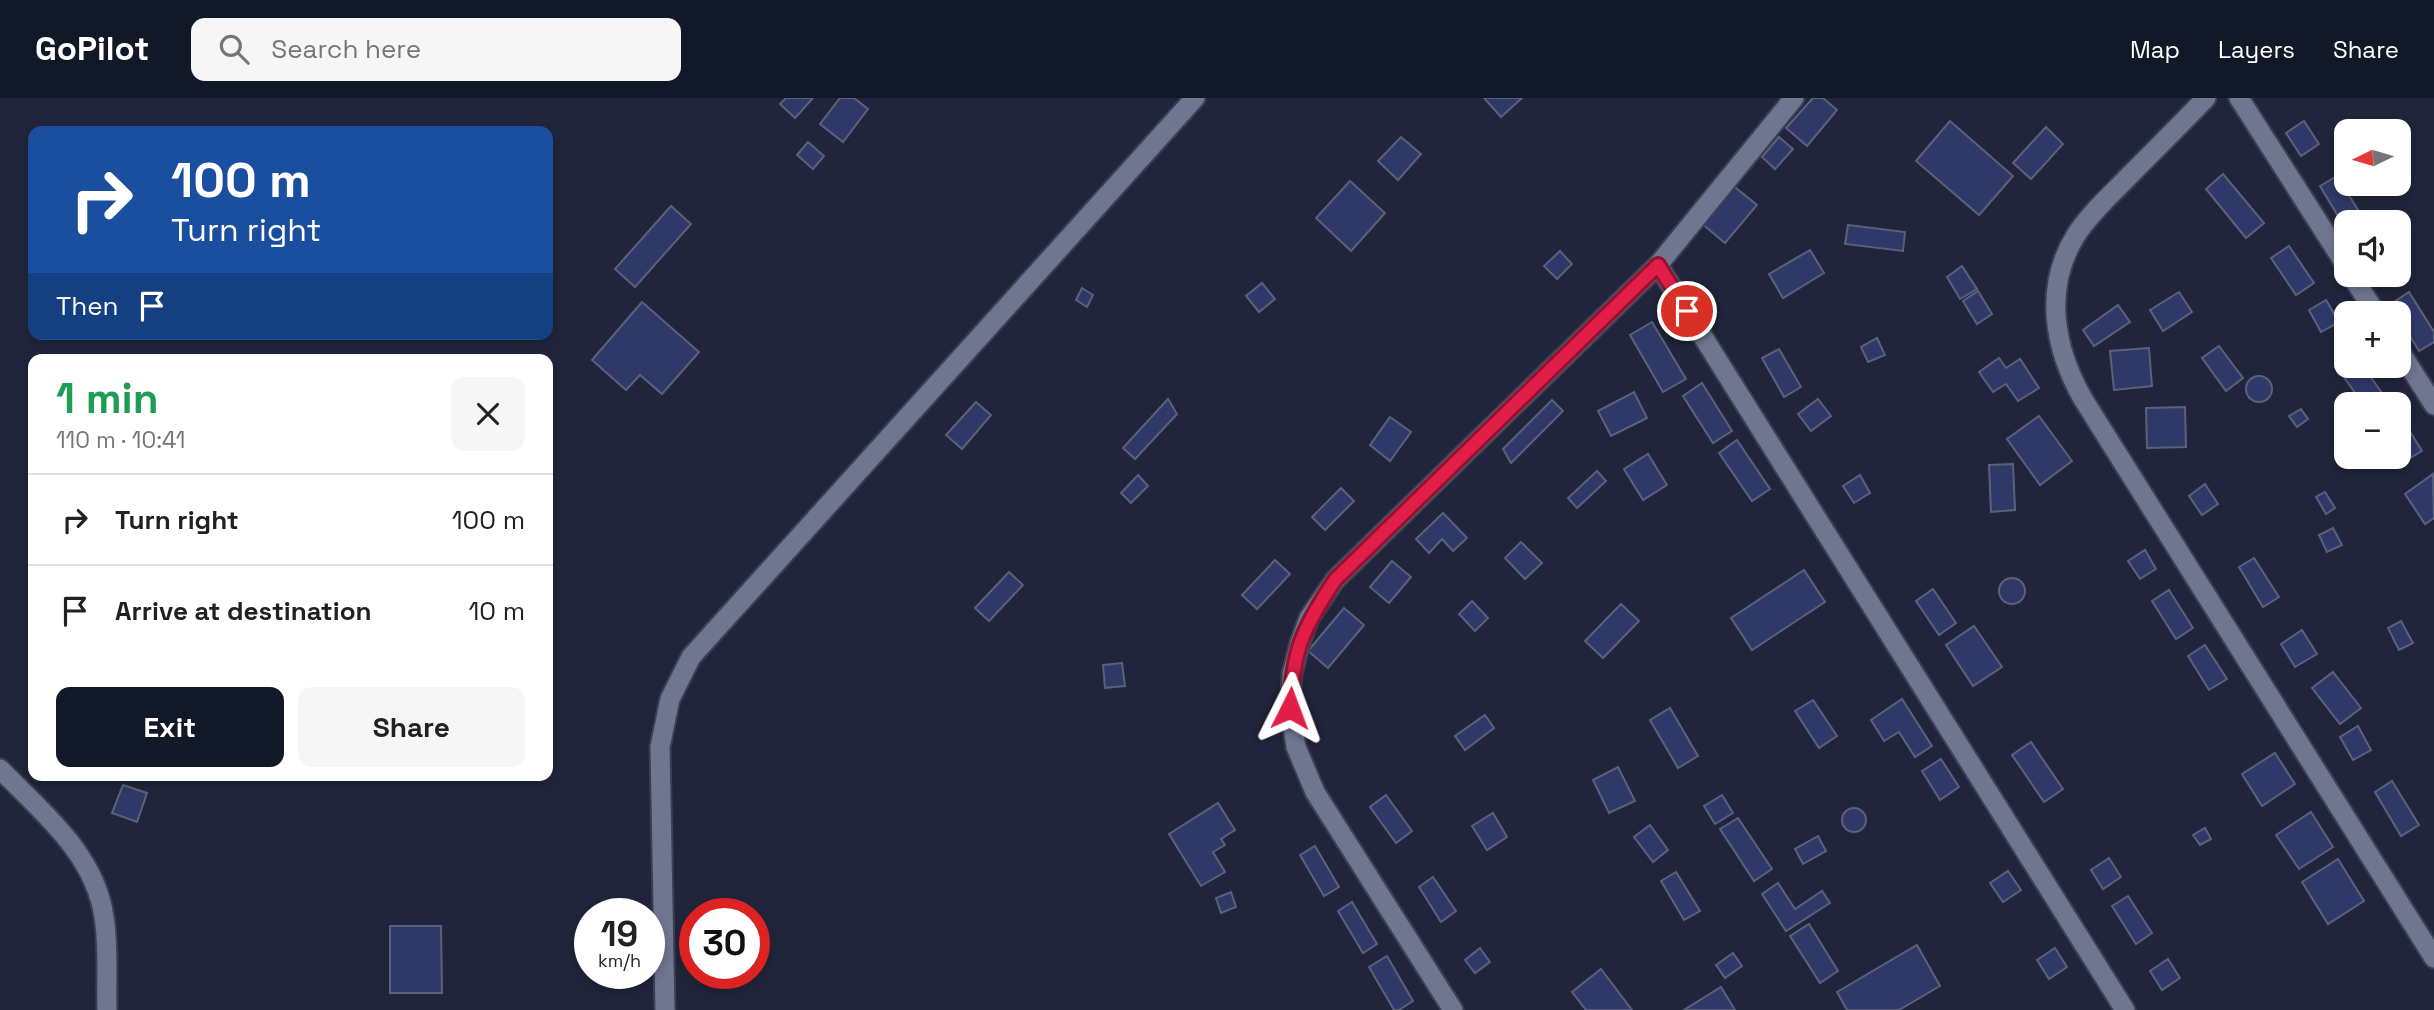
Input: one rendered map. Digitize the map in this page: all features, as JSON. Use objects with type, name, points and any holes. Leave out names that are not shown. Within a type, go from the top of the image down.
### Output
[{"type":"street","points":[[666,1010],[660,747],[670,699],[691,657],[1195,98]]},
{"type":"street","points":[[1453,1010],[1315,792],[1296,747],[1290,708],[1292,674],[1309,618],[1335,580],[1658,265],[1794,98]]},
{"type":"street","points":[[2206,98],[2095,210],[2076,236],[2062,266],[2056,295],[2060,347],[2068,372],[2083,399],[2434,958]]},
{"type":"street","points":[[2239,98],[2334,247]]},
{"type":"street","points":[[1658,265],[2126,1010]]},
{"type":"street","points":[[2411,369],[2434,405]]},
{"type":"street","points":[[0,769],[77,850],[95,882],[105,927],[107,1010]]},
{"type":"building","points":[[786,98],[813,98],[795,118],[780,104]]},
{"type":"building","points":[[840,98],[854,98],[868,109],[843,142],[820,124]]},
{"type":"building","points":[[1484,98],[1522,98],[1501,117]]},
{"type":"building","points":[[1813,98],[1823,98],[1837,110],[1807,146],[1786,128]]},
{"type":"building","points":[[1950,121],[2013,176],[1979,215],[1916,161]]},
{"type":"building","points":[[2304,121],[2319,144],[2301,156],[2286,133]]},
{"type":"building","points":[[2046,127],[2063,144],[2031,179],[2013,163]]},
{"type":"building","points":[[1401,137],[1421,154],[1398,180],[1378,161]]},
{"type":"building","points":[[1779,137],[1793,149],[1775,169],[1762,157]]},
{"type":"building","points":[[808,142],[824,156],[813,169],[797,155]]},
{"type":"building","points":[[2223,174],[2264,223],[2246,238],[2206,189]]},
{"type":"building","points":[[2334,178],[2334,196],[2349,196],[2358,210],[2334,210],[2320,186]]},
{"type":"building","points":[[1350,181],[1385,213],[1351,251],[1316,218]]},
{"type":"building","points":[[1731,184],[1757,205],[1725,243],[1700,222]]},
{"type":"building","points":[[671,206],[691,224],[635,287],[615,269]]},
{"type":"building","points":[[1848,225],[1905,232],[1903,251],[1845,244]]},
{"type":"building","points":[[2289,246],[2314,283],[2296,295],[2271,258]]},
{"type":"building","points":[[1810,250],[1824,273],[1783,298],[1769,274]]},
{"type":"building","points":[[1560,251],[1572,264],[1557,279],[1544,266]]},
{"type":"building","points":[[1962,266],[1977,289],[1960,299],[1947,277]]},
{"type":"building","points":[[1262,283],[1275,299],[1259,312],[1246,296]]},
{"type":"building","points":[[1082,288],[1093,295],[1087,307],[1076,300]]},
{"type":"building","points":[[1978,291],[1992,314],[1977,324],[1963,301]]},
{"type":"building","points":[[2179,292],[2192,312],[2163,331],[2150,310]]},
{"type":"building","points":[[2409,292],[2434,332],[2434,342],[2419,351],[2411,338],[2411,301],[2396,301]]},
{"type":"building","points":[[2326,300],[2334,314],[2334,325],[2321,332],[2309,310]]},
{"type":"building","points":[[642,302],[699,352],[662,394],[640,375],[626,390],[592,360]]},
{"type":"building","points":[[2118,305],[2130,322],[2094,346],[2083,330]]},
{"type":"building","points":[[1652,322],[1686,379],[1663,392],[1630,335]]},
{"type":"building","points":[[1877,338],[1885,355],[1868,362],[1861,347]]},
{"type":"building","points":[[2219,346],[2243,378],[2226,391],[2202,358]]},
{"type":"building","points":[[2149,348],[2152,386],[2114,390],[2110,351]]},
{"type":"building","points":[[1779,349],[1801,387],[1784,397],[1762,358]]},
{"type":"building","points":[[1999,358],[2006,368],[2020,359],[2039,388],[2018,401],[2006,384],[1993,392],[1979,372]]},
{"type":"building","points":[[2259,376],[2268,380],[2272,389],[2268,398],[2259,402],[2250,398],[2246,389],[2250,380]]},
{"type":"building","points":[[2344,378],[2371,378],[2381,392],[2354,392]]},
{"type":"building","points":[[1702,383],[1732,431],[1713,443],[1683,396]]},
{"type":"building","points":[[1634,392],[1647,418],[1611,436],[1598,411]]},
{"type":"building","points":[[1168,399],[1177,414],[1135,459],[1123,448]]},
{"type":"building","points":[[1818,399],[1831,416],[1811,431],[1798,414]]},
{"type":"building","points":[[1552,400],[1563,411],[1511,463],[1503,449]]},
{"type":"building","points":[[976,402],[991,415],[962,449],[946,435]]},
{"type":"building","points":[[2185,407],[2186,447],[2147,448],[2146,408]]},
{"type":"building","points":[[2301,409],[2308,419],[2297,427],[2289,416]]},
{"type":"building","points":[[2039,416],[2072,461],[2040,485],[2007,439]]},
{"type":"building","points":[[1390,417],[1411,432],[1390,461],[1370,445]]},
{"type":"building","points":[[2411,433],[2422,451],[2411,457]]},
{"type":"building","points":[[1737,440],[1770,489],[1752,501],[1719,453]]},
{"type":"building","points":[[1648,454],[1667,485],[1643,500],[1624,469]]},
{"type":"building","points":[[2013,464],[2015,510],[1991,512],[1989,465]]},
{"type":"building","points":[[1597,471],[1606,481],[1577,508],[1568,498]]},
{"type":"building","points":[[2433,474],[2434,518],[2425,524],[2405,494]]},
{"type":"building","points":[[1138,475],[1148,486],[1131,503],[1121,493]]},
{"type":"building","points":[[1860,475],[1870,493],[1854,503],[1843,486]]},
{"type":"building","points":[[2205,484],[2218,504],[2202,515],[2189,496]]},
{"type":"building","points":[[1341,488],[1354,501],[1325,530],[1312,517]]},
{"type":"building","points":[[2325,492],[2335,508],[2326,514],[2316,497]]},
{"type":"building","points":[[1443,513],[1467,538],[1453,551],[1442,539],[1429,553],[1416,539]]},
{"type":"building","points":[[2333,528],[2342,545],[2327,552],[2319,535]]},
{"type":"building","points":[[1521,542],[1542,563],[1525,579],[1505,558]]},
{"type":"building","points":[[2145,550],[2156,569],[2140,579],[2128,561]]},
{"type":"building","points":[[2254,558],[2279,597],[2263,607],[2239,567]]},
{"type":"building","points":[[1275,560],[1290,574],[1257,609],[1242,595]]},
{"type":"building","points":[[1392,561],[1411,577],[1389,603],[1370,587]]},
{"type":"building","points":[[1804,570],[1825,602],[1752,650],[1731,618]]},
{"type":"building","points":[[1009,572],[1023,585],[989,621],[975,608]]},
{"type":"building","points":[[2012,578],[2021,582],[2025,591],[2021,600],[2012,604],[2003,600],[1999,591],[2003,582]]},
{"type":"building","points":[[1933,589],[1956,623],[1939,635],[1916,601]]},
{"type":"building","points":[[2169,590],[2193,628],[2176,639],[2152,601]]},
{"type":"building","points":[[1472,601],[1488,618],[1475,631],[1459,614]]},
{"type":"building","points":[[1621,604],[1639,621],[1603,658],[1585,641]]},
{"type":"building","points":[[1344,608],[1364,625],[1328,668],[1308,651]]},
{"type":"building","points":[[2401,621],[2413,643],[2399,650],[2388,628]]},
{"type":"building","points":[[1974,626],[2002,667],[1973,686],[1946,645]]},
{"type":"building","points":[[2302,630],[2317,654],[2295,667],[2281,644]]},
{"type":"building","points":[[2205,645],[2227,679],[2209,690],[2188,656]]},
{"type":"building","points":[[1122,663],[1125,686],[1105,688],[1103,665]]},
{"type":"building","points":[[2333,672],[2361,708],[2340,724],[2312,688]]},
{"type":"building","points":[[1902,699],[1932,746],[1915,757],[1899,732],[1884,741],[1871,720]]},
{"type":"building","points":[[1813,700],[1837,736],[1819,748],[1795,711]]},
{"type":"building","points":[[1670,708],[1698,756],[1678,768],[1650,720]]},
{"type":"building","points":[[1485,715],[1494,728],[1465,750],[1455,736]]},
{"type":"building","points":[[2358,726],[2371,750],[2353,760],[2340,737]]},
{"type":"building","points":[[2031,742],[2063,789],[2044,802],[2012,755]]},
{"type":"building","points":[[2275,753],[2295,784],[2262,806],[2242,774]]},
{"type":"building","points":[[1941,759],[1959,787],[1940,800],[1922,771]]},
{"type":"building","points":[[1618,767],[1635,801],[1609,813],[1593,780]]},
{"type":"building","points":[[2392,781],[2419,825],[2401,836],[2375,792]]},
{"type":"building","points":[[123,785],[147,793],[137,822],[112,813]]},
{"type":"building","points":[[1386,795],[1412,831],[1396,843],[1370,807]]},
{"type":"building","points":[[1722,795],[1733,813],[1715,824],[1704,806]]},
{"type":"building","points":[[1218,803],[1235,830],[1221,839],[1225,845],[1213,852],[1225,872],[1201,886],[1169,834]]},
{"type":"building","points":[[1854,808],[1863,811],[1866,820],[1863,829],[1854,832],[1845,829],[1842,820],[1845,811]]},
{"type":"building","points":[[2311,812],[2333,847],[2299,869],[2276,835]]},
{"type":"building","points":[[1493,813],[1507,837],[1487,850],[1472,826]]},
{"type":"building","points":[[1738,818],[1772,869],[1754,881],[1720,829]]},
{"type":"building","points":[[1650,825],[1668,850],[1653,862],[1634,837]]},
{"type":"building","points":[[2205,828],[2211,839],[2200,845],[2193,835]]},
{"type":"building","points":[[1818,836],[1826,851],[1803,864],[1795,849]]},
{"type":"building","points":[[1315,846],[1339,887],[1324,896],[1300,855]]},
{"type":"building","points":[[2109,858],[2121,877],[2103,889],[2091,870]]},
{"type":"building","points":[[2338,859],[2364,901],[2328,924],[2302,882]]},
{"type":"building","points":[[2008,871],[2021,890],[2003,902],[1990,883]]},
{"type":"building","points":[[1676,872],[1700,911],[1684,920],[1661,881]]},
{"type":"building","points":[[1433,877],[1456,911],[1441,922],[1419,887]]},
{"type":"building","points":[[1778,883],[1795,909],[1822,891],[1830,903],[1786,931],[1762,894]]},
{"type":"building","points":[[1231,892],[1236,907],[1221,913],[1216,898]]},
{"type":"building","points":[[2128,896],[2152,933],[2136,944],[2112,906]]},
{"type":"building","points":[[1352,902],[1377,944],[1363,953],[1338,911]]},
{"type":"building","points":[[1809,924],[1838,971],[1820,983],[1790,936]]},
{"type":"building","points":[[390,926],[441,926],[442,993],[390,993]]},
{"type":"building","points":[[1917,945],[1940,986],[1899,1010],[1847,1010],[1837,992]]},
{"type":"building","points":[[1480,948],[1490,962],[1475,973],[1465,960]]},
{"type":"building","points":[[2055,948],[2067,967],[2049,979],[2037,960]]},
{"type":"building","points":[[1733,953],[1742,966],[1725,978],[1716,965]]},
{"type":"building","points":[[1387,956],[1413,1001],[1399,1010],[1394,1010],[1369,967]]},
{"type":"building","points":[[2168,959],[2180,978],[2162,990],[2150,971]]},
{"type":"building","points":[[1601,969],[1632,1010],[1586,1010],[1572,992]]},
{"type":"building","points":[[1721,987],[1735,1010],[1684,1010]]},
{"type":"route","points":[[1290,708],[1292,674],[1300,643],[1309,618],[1335,580],[1658,265],[1687,311]]}]
